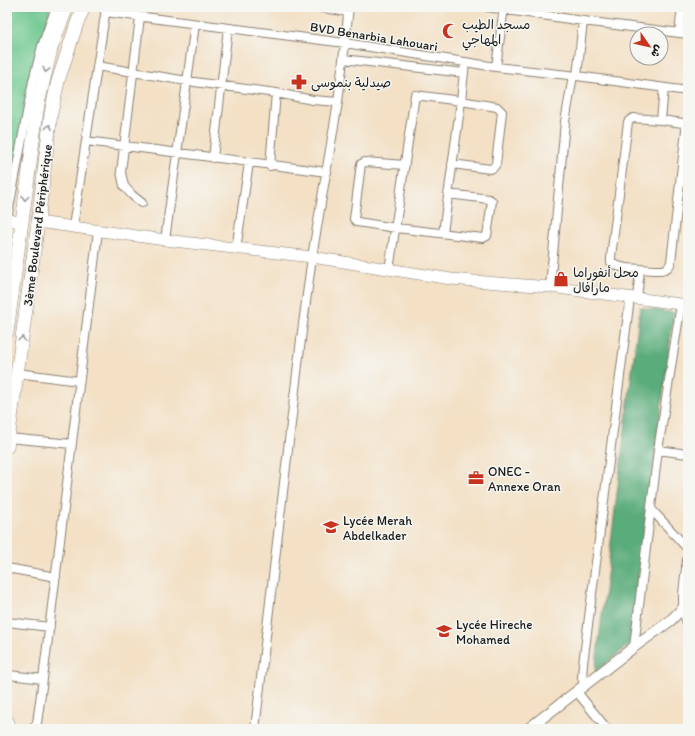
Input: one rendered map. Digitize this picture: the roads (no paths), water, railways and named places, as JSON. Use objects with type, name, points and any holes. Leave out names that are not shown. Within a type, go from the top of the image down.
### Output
[{"type":"highway","name":"3ème Boulevard Périphérique","points":[[7,332],[38,104],[52,45],[67,7]]},
{"type":"highway","name":"3ème Boulevard Périphérique","points":[[8,442],[38,222],[51,113],[58,81],[84,7]]},
{"type":"main road","points":[[7,219],[21,222]]},
{"type":"main road","points":[[38,222],[165,240],[312,257],[451,280],[498,282],[684,304]]},
{"type":"street","points":[[7,219],[33,81],[42,46],[56,7]]},
{"type":"street","points":[[255,729],[301,340],[312,257],[338,102],[348,10],[317,7]]},
{"type":"street","points":[[487,7],[504,8],[583,21],[688,34]]},
{"type":"street","points":[[679,33],[682,7]]},
{"type":"street","points":[[496,67],[504,8]]},
{"type":"street","name":"BVD Benarbia Lahouari","points":[[73,227],[105,10],[140,17],[345,43],[496,67],[688,91]]},
{"type":"street","points":[[140,17],[121,172],[124,186],[142,203]]},
{"type":"street","points":[[550,288],[565,122],[575,76],[583,21]]},
{"type":"street","points":[[165,240],[195,24]]},
{"type":"street","points":[[213,158],[228,28]]},
{"type":"street","points":[[343,59],[464,73]]},
{"type":"street","points":[[443,233],[466,62]]},
{"type":"street","points":[[97,66],[313,100],[338,102]]},
{"type":"street","points":[[661,120],[664,88]]},
{"type":"street","points":[[270,166],[276,93]]},
{"type":"street","points":[[389,270],[415,95],[461,100],[496,107],[502,112],[496,164],[493,168],[490,170],[452,164]]},
{"type":"street","points":[[633,118],[661,120],[683,124],[686,126],[686,136],[671,262],[666,269],[640,269],[617,266],[611,262],[628,122],[633,118]]},
{"type":"street","points":[[86,141],[270,166],[326,172]]},
{"type":"street","points":[[405,165],[365,162],[361,164],[354,219],[357,222],[483,238],[487,236],[492,201],[489,199],[448,194]]},
{"type":"street","points":[[236,249],[249,163]]},
{"type":"street","points":[[33,729],[37,723],[50,627],[98,230]]},
{"type":"street","points":[[607,729],[581,689],[583,664],[634,299],[640,269]]},
{"type":"street","points":[[634,647],[658,450],[684,304]]},
{"type":"street","points":[[17,373],[79,381]]},
{"type":"street","points":[[8,442],[72,444]]},
{"type":"street","points":[[658,450],[688,454]]},
{"type":"street","points":[[651,509],[688,548]]},
{"type":"street","points":[[670,621],[688,623],[685,616],[684,607],[688,560]]},
{"type":"street","points":[[7,568],[56,577]]},
{"type":"street","points":[[528,729],[670,621],[684,607]]},
{"type":"street","points":[[7,622],[50,627]]},
{"type":"street","points":[[9,675],[43,679]]},
{"type":"place","name":"مسجد الطيب المهاجي","points":[[450,31]]},
{"type":"place","name":"صيدلية بنموسى","points":[[299,82]]},
{"type":"place","name":"محل أنفوراما مارافال","points":[[561,279]]},
{"type":"place","name":"ONEC - Annexe Oran","points":[[476,478]]},
{"type":"place","name":"Lycée Merah Abdelkader","points":[[331,527]]},
{"type":"place","name":"Lycée Hireche Mohamed","points":[[444,631]]}]
